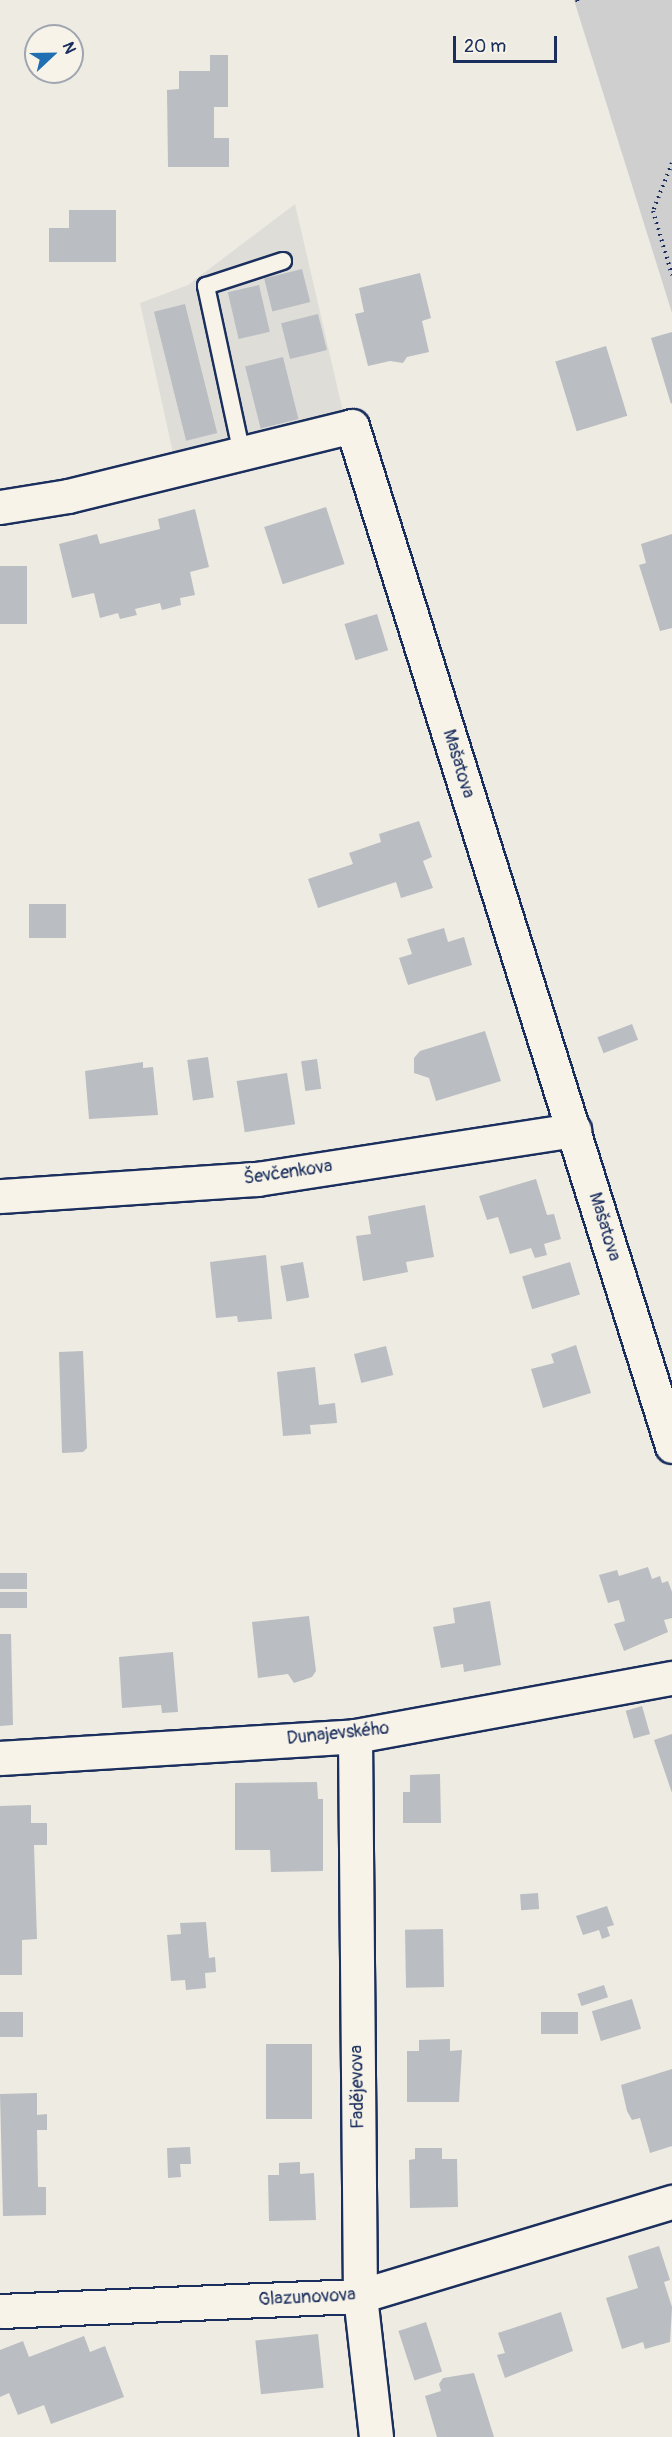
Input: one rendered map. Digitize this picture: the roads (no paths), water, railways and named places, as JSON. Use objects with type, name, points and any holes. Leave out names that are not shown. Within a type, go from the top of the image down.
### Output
[{"type":"street","name":"Mašatova","points":[[0,507],[68,496],[352,426],[672,1446]]},
{"type":"street","name":"Ševčenkova","points":[[0,1196],[256,1179],[574,1130]]},
{"type":"street","name":"Dunajevského","points":[[0,1758],[355,1736],[672,1678]]},
{"type":"street","name":"Fadějevova","points":[[355,1736],[360,2296],[376,2437]]},
{"type":"street","name":"Glazunovova","points":[[0,2311],[360,2296],[672,2202]]},
{"type":"lane","points":[[242,453],[206,286],[283,261]]}]
